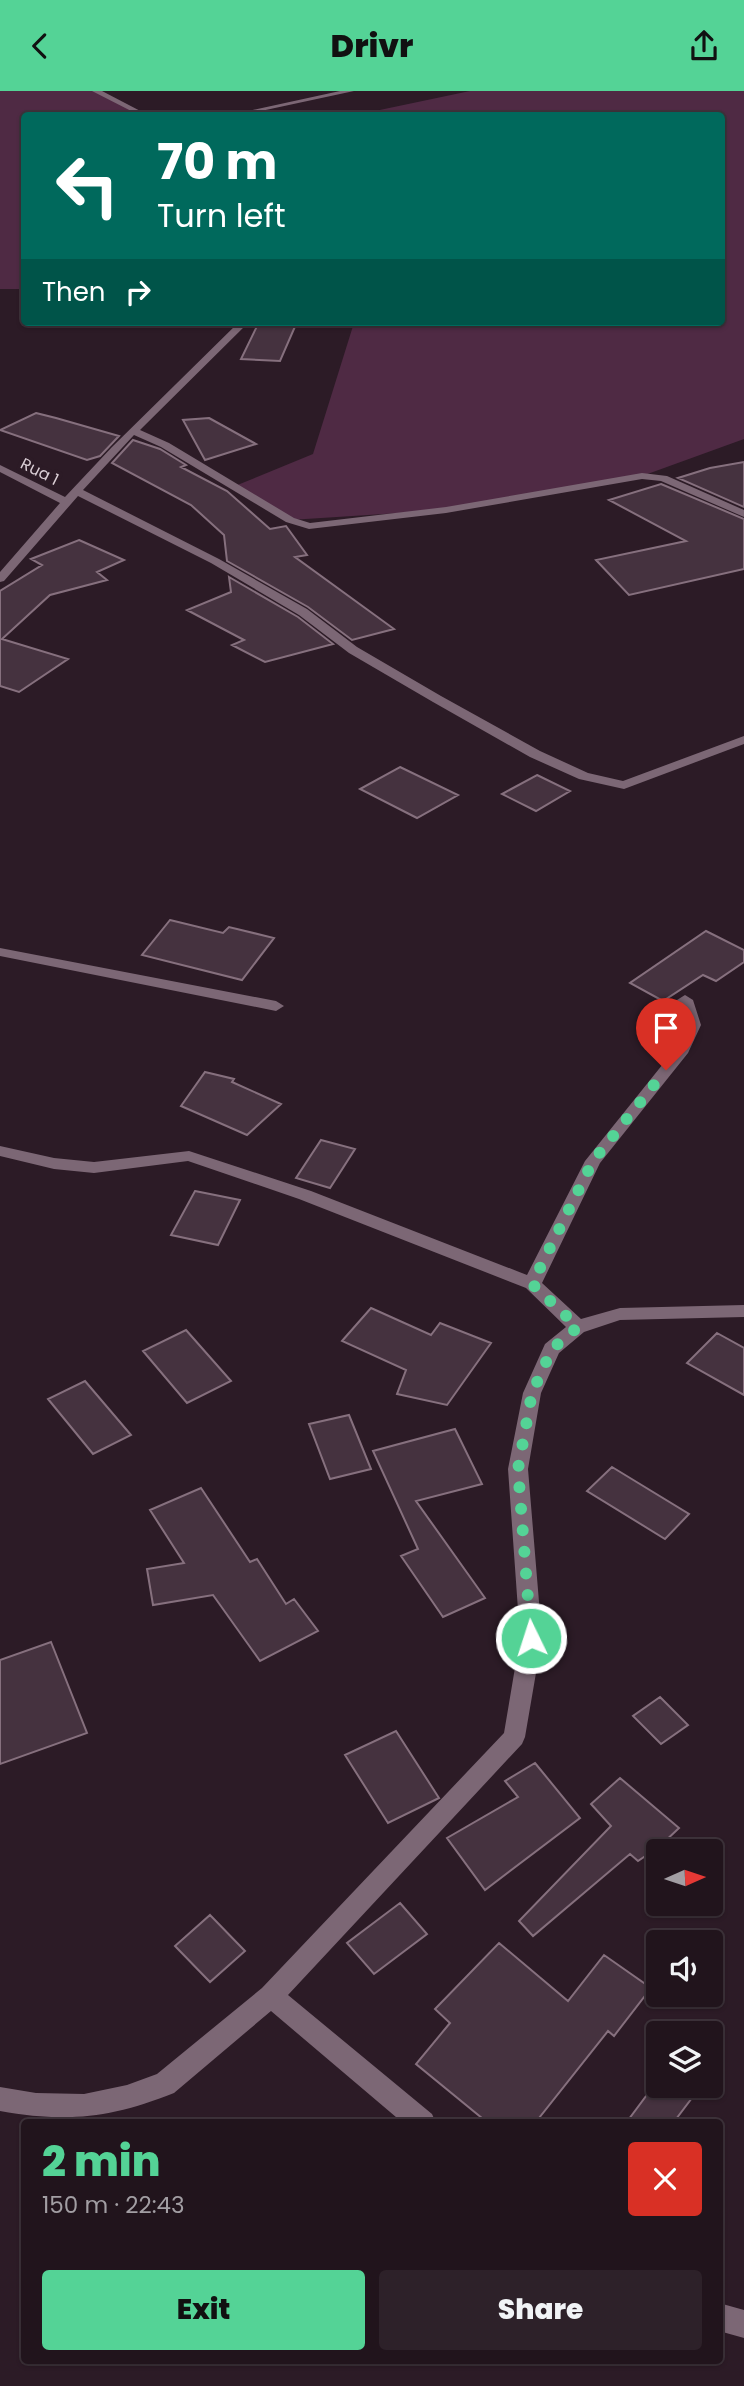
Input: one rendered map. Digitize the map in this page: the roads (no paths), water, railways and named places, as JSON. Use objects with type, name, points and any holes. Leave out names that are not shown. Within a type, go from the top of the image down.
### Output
[{"type":"street","points":[[248,112],[350,91]]},
{"type":"street","points":[[103,92],[139,112]]},
{"type":"street","points":[[0,579],[75,490],[198,371],[240,326]]},
{"type":"street","points":[[133,431],[165,445],[290,520],[309,526],[446,510],[642,476],[663,478],[744,514]]},
{"type":"street","name":"Rua 1","points":[[0,468],[65,502]]},
{"type":"street","points":[[75,490],[215,561],[303,612],[354,650],[437,699],[535,754],[584,776],[624,785],[744,740]]},
{"type":"street","points":[[0,952],[276,1006]]},
{"type":"street","points":[[532,1284],[593,1161],[682,1050],[693,1024],[685,1000]]},
{"type":"street","points":[[0,1151],[78,1168],[109,1167],[171,1155],[189,1156],[305,1195],[532,1284],[578,1327]]},
{"type":"street","points":[[0,2099],[36,2105],[84,2106],[127,2097],[164,2084],[271,1996],[514,1737],[531,1638],[518,1469],[532,1393],[552,1349],[578,1327],[620,1314],[744,1311]]},
{"type":"street","points":[[271,1996],[418,2119]]},
{"type":"street","points":[[723,2318],[744,2324]]}]
